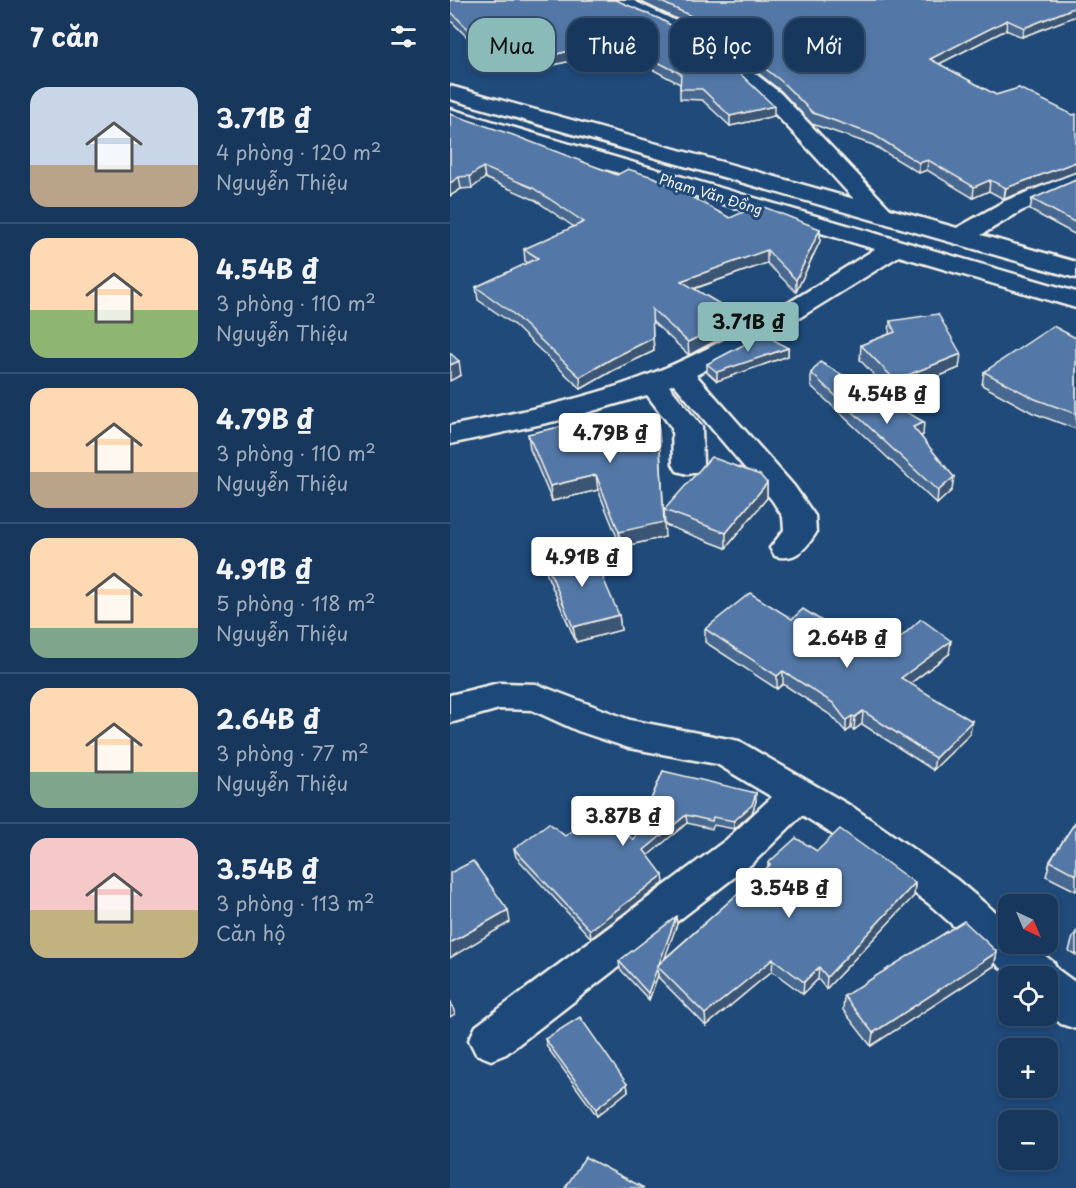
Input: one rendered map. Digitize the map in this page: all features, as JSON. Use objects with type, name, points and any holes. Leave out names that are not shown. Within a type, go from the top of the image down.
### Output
[{"type":"street","points":[[626,2],[700,40],[772,98],[880,213]]},
{"type":"street","name":"Phạm Văn Đồng","points":[[450,92],[1076,270]]},
{"type":"street","name":"Phạm Văn Đồng","points":[[450,116],[1076,300]]},
{"type":"street","points":[[564,150],[591,131]]},
{"type":"street","points":[[960,237],[1013,206],[1076,180]]},
{"type":"street","points":[[450,435],[556,414],[665,377],[784,317],[894,248]]},
{"type":"street","points":[[665,377],[687,427],[688,464]]},
{"type":"street","points":[[665,377],[783,494],[799,516],[800,533],[786,548]]},
{"type":"street","points":[[453,703],[499,696],[536,697],[591,721],[629,734],[726,751],[840,819],[942,891],[1027,966]]},
{"type":"street","points":[[490,1040],[740,851],[799,794]]},
{"type":"street","points":[[1058,994],[1076,1010]]},
{"type":"building","points":[[450,0],[616,0],[658,18],[567,18],[567,52],[555,54],[555,18],[468,18],[468,29],[450,11]]},
{"type":"building","points":[[657,0],[1076,0],[1076,7],[1024,28],[1007,20],[930,59],[996,95],[1019,88],[1073,115],[1076,114],[1076,162],[1006,188],[990,180],[974,187],[928,160],[919,163],[874,135],[813,113],[769,72],[772,72],[772,18],[695,18]]},
{"type":"building","points":[[658,18],[670,25],[670,68],[658,62]]},
{"type":"building","points":[[677,72],[738,72],[774,106],[730,116],[702,89],[680,89],[681,74]]},
{"type":"building","points":[[450,114],[513,135],[617,175],[628,169],[656,178],[730,218],[759,205],[820,229],[796,280],[767,250],[681,281],[740,316],[688,342],[652,309],[653,338],[580,377],[511,312],[476,287],[538,258],[524,249],[584,222],[533,188],[483,167],[470,176],[459,177],[450,183]]},
{"type":"building","points":[[1076,180],[1076,223],[1032,199]]},
{"type":"building","points":[[938,314],[961,354],[895,380],[861,345],[895,332],[890,321]]},
{"type":"building","points":[[1053,326],[1076,338],[1076,414],[1035,399],[984,372]]},
{"type":"building","points":[[764,334],[788,348],[717,372],[707,364]]},
{"type":"building","points":[[450,353],[459,361],[450,365]]},
{"type":"building","points":[[820,362],[924,422],[913,427],[954,477],[938,491],[811,373]]},
{"type":"building","points":[[658,415],[664,522],[619,532],[596,475],[550,486],[528,434],[604,417]]},
{"type":"building","points":[[711,457],[760,475],[767,483],[726,533],[664,510]]},
{"type":"building","points":[[590,548],[619,615],[573,627],[545,560]]},
{"type":"building","points":[[750,593],[792,619],[803,609],[879,657],[921,619],[951,641],[901,678],[972,721],[935,758],[863,711],[846,720],[833,703],[783,671],[777,676],[705,629]]},
{"type":"building","points":[[663,771],[756,793],[752,805],[734,821],[713,817],[712,821],[686,815],[644,850],[663,875],[590,930],[514,849],[549,823],[565,836],[600,811],[634,840]]},
{"type":"building","points":[[1076,821],[1076,875],[1050,861]]},
{"type":"building","points":[[840,829],[915,883],[827,977],[819,967],[804,982],[773,959],[705,1014],[657,966],[770,865],[768,863],[796,838],[817,851]]},
{"type":"building","points":[[473,861],[508,910],[450,943],[450,873]]},
{"type":"building","points":[[676,917],[657,966],[648,993],[619,961]]},
{"type":"building","points":[[964,921],[997,952],[873,1033],[844,996]]},
{"type":"building","points":[[580,1017],[627,1084],[596,1109],[545,1039]]},
{"type":"building","points":[[585,1157],[644,1188],[565,1188]]}]
